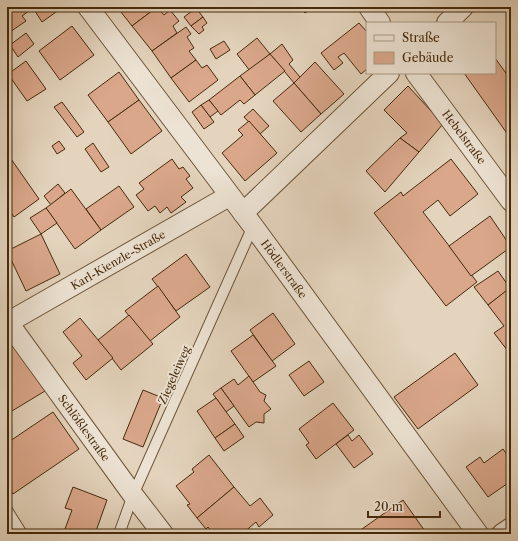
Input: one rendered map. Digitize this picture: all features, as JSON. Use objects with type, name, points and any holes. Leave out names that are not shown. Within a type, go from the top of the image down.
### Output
[{"type":"street","name":"Hödlerstraße","points":[[88,7],[248,220],[478,534]]},
{"type":"street","points":[[368,7],[379,22]]},
{"type":"street","points":[[448,22],[463,7]]},
{"type":"street","points":[[248,220],[388,74]]},
{"type":"street","name":"Hebelstraße","points":[[417,74],[511,200]]},
{"type":"street","name":"Karl-Kienzle-Straße","points":[[7,322],[229,196]]},
{"type":"street","name":"Schlößlestraße","points":[[7,322],[163,534]]},
{"type":"street","points":[[502,534],[511,528]]},
{"type":"lane","name":"Ziegeleiweg","points":[[119,534],[133,495],[248,220]]},
{"type":"lane","points":[[7,510],[22,534]]},
{"type":"building","points":[[7,7],[14,7],[7,12]]},
{"type":"building","points":[[14,7],[63,7],[42,22],[33,8],[22,16],[26,21],[7,34],[7,12]]},
{"type":"building","points":[[117,7],[157,7],[132,26]]},
{"type":"building","points":[[157,7],[164,15],[170,10],[179,21],[173,26],[177,33],[152,51],[132,26]]},
{"type":"building","points":[[300,7],[313,7],[305,13]]},
{"type":"building","points":[[196,8],[203,17],[191,26],[184,17]]},
{"type":"building","points":[[203,17],[207,23],[202,27],[204,30],[199,34],[191,26]]},
{"type":"building","points":[[359,23],[366,31],[366,70],[361,74],[344,53],[338,57],[343,63],[334,70],[321,53]]},
{"type":"building","points":[[72,26],[94,55],[60,80],[39,51]]},
{"type":"building","points":[[186,27],[191,34],[187,37],[194,48],[189,51],[196,60],[171,78],[152,51]]},
{"type":"building","points":[[26,33],[34,44],[18,57],[10,45]]},
{"type":"building","points":[[257,38],[270,54],[250,71],[237,54]]},
{"type":"building","points":[[224,41],[230,50],[216,59],[210,49]]},
{"type":"building","points":[[282,44],[293,60],[289,64],[300,77],[294,83],[270,54]]},
{"type":"building","points":[[270,54],[285,71],[255,95],[240,76]]},
{"type":"building","points":[[496,59],[511,80],[511,139],[465,74],[496,74]]},
{"type":"building","points":[[196,60],[202,68],[207,65],[218,80],[189,102],[171,78]]},
{"type":"building","points":[[26,61],[46,89],[27,101],[8,74]]},
{"type":"building","points":[[315,62],[344,94],[321,114],[294,83]]},
{"type":"building","points":[[119,72],[139,100],[108,122],[88,95]]},
{"type":"building","points":[[240,76],[255,95],[244,104],[240,100],[221,115],[209,100]]},
{"type":"building","points":[[294,83],[321,114],[301,132],[273,101]]},
{"type":"building","points":[[408,86],[443,124],[419,152],[400,138],[407,133],[384,110]]},
{"type":"building","points":[[139,100],[162,131],[131,154],[108,122]]},
{"type":"building","points":[[209,100],[218,111],[210,117],[201,105]]},
{"type":"building","points":[[62,102],[84,132],[77,137],[54,107]]},
{"type":"building","points":[[201,105],[214,122],[204,129],[192,112]]},
{"type":"building","points":[[253,109],[269,126],[260,134],[244,117]]},
{"type":"building","points":[[249,121],[277,153],[245,181],[222,153],[243,135],[238,130]]},
{"type":"building","points":[[400,138],[419,152],[385,192],[366,171]]},
{"type":"building","points":[[59,141],[65,149],[57,154],[52,146]]},
{"type":"building","points":[[93,143],[109,167],[101,172],[85,149]]},
{"type":"building","points":[[9,156],[39,199],[14,217],[7,207],[7,157]]},
{"type":"building","points":[[172,159],[179,169],[183,167],[190,176],[186,179],[193,188],[181,197],[186,202],[171,213],[167,207],[160,213],[155,206],[148,211],[136,195],[144,189],[139,183]]},
{"type":"building","points":[[451,159],[478,194],[450,216],[438,200],[423,212],[477,282],[446,306],[374,213],[401,192],[403,196]]},
{"type":"building","points":[[58,184],[65,193],[51,205],[44,196]]},
{"type":"building","points":[[119,186],[134,207],[101,230],[86,209]]},
{"type":"building","points":[[71,189],[101,230],[75,249],[46,208]]},
{"type":"building","points":[[46,208],[57,223],[41,234],[30,218]]},
{"type":"building","points":[[490,216],[511,247],[471,276],[449,246]]},
{"type":"building","points":[[41,234],[60,274],[26,291],[7,251]]},
{"type":"building","points":[[186,254],[210,287],[176,311],[152,279]]},
{"type":"building","points":[[498,271],[510,288],[488,305],[474,287]]},
{"type":"building","points":[[158,286],[180,317],[150,341],[125,311]]},
{"type":"building","points":[[511,287],[511,355],[494,333],[504,326],[488,305]]},
{"type":"building","points":[[273,313],[295,344],[272,361],[250,330]]},
{"type":"building","points":[[129,315],[153,344],[121,370],[98,340]]},
{"type":"building","points":[[80,318],[113,358],[86,380],[73,363],[82,356],[63,332]]},
{"type":"building","points":[[8,335],[45,391],[7,414],[7,336]]},
{"type":"building","points":[[253,335],[276,366],[253,382],[231,351]]},
{"type":"building","points":[[455,353],[478,385],[418,429],[394,397]]},
{"type":"building","points":[[309,361],[324,382],[304,396],[289,375]]},
{"type":"building","points":[[249,376],[260,392],[266,395],[264,401],[271,409],[264,414],[264,423],[256,422],[249,427],[221,388],[234,379],[238,385]]},
{"type":"building","points":[[221,388],[234,406],[226,412],[213,394]]},
{"type":"building","points":[[143,390],[163,398],[143,447],[123,439]]},
{"type":"building","points":[[216,398],[235,424],[215,438],[197,411]]},
{"type":"building","points":[[333,403],[354,430],[316,459],[306,445],[309,443],[299,429]]},
{"type":"building","points":[[53,412],[79,449],[13,494],[7,485],[7,443]]},
{"type":"building","points":[[235,424],[244,437],[224,451],[215,438]]},
{"type":"building","points":[[348,435],[352,441],[359,435],[373,454],[354,468],[336,444]]},
{"type":"building","points":[[503,449],[511,460],[511,481],[488,497],[466,467],[480,457],[484,463]]},
{"type":"building","points":[[209,455],[234,487],[197,518],[187,505],[190,504],[176,486],[194,472],[192,469]]},
{"type":"building","points":[[73,487],[107,500],[95,534],[79,534],[65,529],[72,510],[65,508]]},
{"type":"building","points":[[234,487],[250,506],[260,498],[273,515],[259,527],[256,522],[242,534],[239,531],[234,534],[214,534],[208,527],[206,529],[197,518]]},
{"type":"building","points":[[403,500],[427,534],[355,534]]}]
